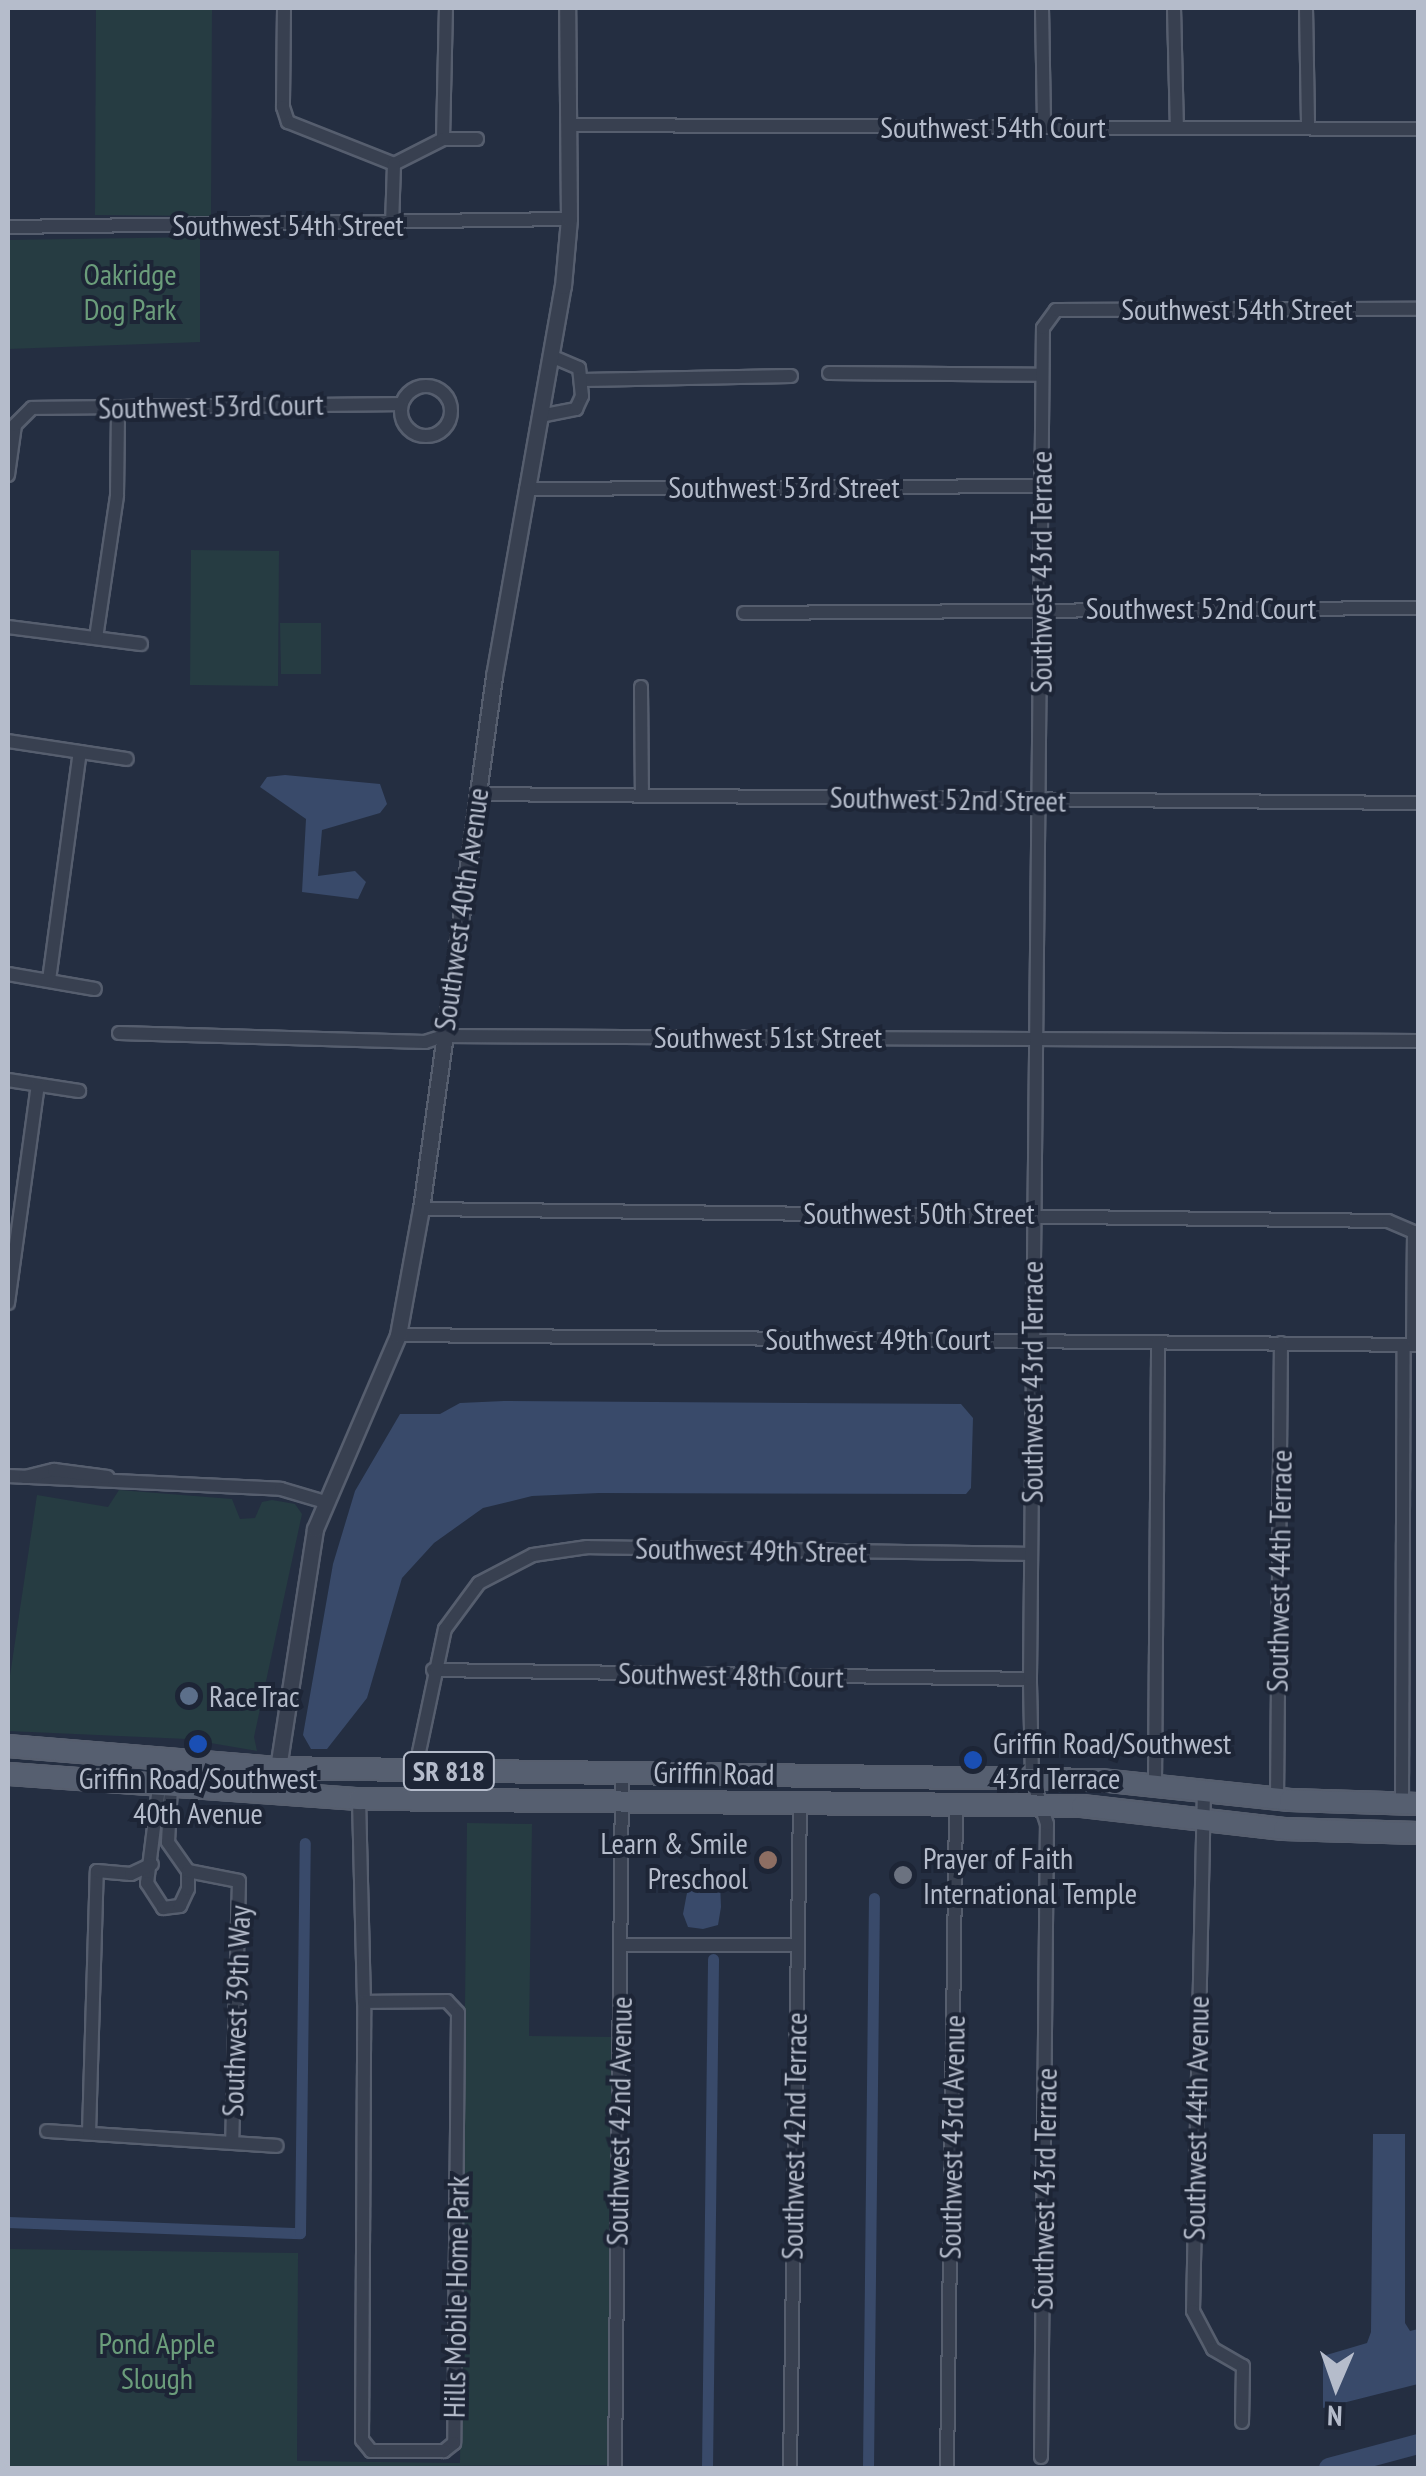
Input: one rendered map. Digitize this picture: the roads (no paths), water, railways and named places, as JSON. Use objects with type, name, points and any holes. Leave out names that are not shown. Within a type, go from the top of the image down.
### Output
[{"type":"main road","name":"Griffin Road","points":[[8,1746],[275,1768],[1032,1778],[1155,1784],[1276,1800],[1410,1804]]},
{"type":"main road","name":"Griffin Road","points":[[8,1774],[359,1799],[1040,1805],[1418,1833]]},
{"type":"street","points":[[284,8],[283,108],[288,122],[394,164],[443,139],[477,138]]},
{"type":"street","points":[[443,139],[446,8]]},
{"type":"street","name":"Southwest 40th Avenue","points":[[274,1794],[306,1566],[325,1502],[398,1336],[422,1210],[477,794],[551,356],[569,219],[567,8]]},
{"type":"street","points":[[1042,8],[1044,127]]},
{"type":"street","points":[[1174,8],[1177,128]]},
{"type":"street","points":[[1306,8],[1308,126]]},
{"type":"street","name":"Southwest 54th Court","points":[[568,125],[1418,129]]},
{"type":"street","points":[[392,224],[394,164]]},
{"type":"street","name":"Southwest 54th Street","points":[[8,227],[569,219]]},
{"type":"street","name":"Southwest 54th Street","points":[[1056,310],[1418,309]]},
{"type":"street","name":"Southwest 43rd Terrace","points":[[1041,2457],[1048,1824],[1032,1778],[1032,1340],[1039,1038],[1042,328],[1056,310]]},
{"type":"street","points":[[540,416],[576,408],[582,380],[578,368],[551,356]]},
{"type":"street","points":[[829,373],[1042,375]]},
{"type":"street","points":[[582,380],[791,376]]},
{"type":"street","name":"Southwest 53rd Court","points":[[8,475],[21,413],[118,407],[402,404]]},
{"type":"street","points":[[96,638],[117,495],[118,407]]},
{"type":"street","name":"Southwest 53rd Street","points":[[526,488],[1042,486]]},
{"type":"street","name":"Southwest 52nd Court","points":[[744,614],[1042,608],[1418,608]]},
{"type":"street","points":[[8,626],[140,644]]},
{"type":"street","points":[[641,686],[642,795]]},
{"type":"street","points":[[8,741],[127,759]]},
{"type":"street","points":[[48,980],[80,752]]},
{"type":"street","name":"Southwest 52nd Street","points":[[477,794],[1418,802]]},
{"type":"street","points":[[8,974],[95,989]]},
{"type":"street","name":"Southwest 51st Street","points":[[119,1033],[425,1042],[443,1036],[1418,1040]]},
{"type":"street","points":[[8,1080],[79,1091]]},
{"type":"street","points":[[8,1303],[38,1085]]},
{"type":"street","points":[[8,1174],[26,1176]]},
{"type":"street","name":"Southwest 50th Street","points":[[422,1210],[1388,1220],[1414,1232],[1412,1345]]},
{"type":"street","name":"Southwest 49th Court","points":[[398,1336],[1412,1345]]},
{"type":"street","points":[[1155,1784],[1158,1342]]},
{"type":"street","name":"Southwest 44th Terrace","points":[[1276,1800],[1281,1343]]},
{"type":"street","points":[[1410,1804],[1412,1345]]},
{"type":"street","points":[[12,1477],[281,1489],[325,1502]]},
{"type":"street","name":"Southwest 49th Street","points":[[433,1670],[446,1629],[479,1583],[533,1555],[572,1548],[1031,1554]]},
{"type":"street","points":[[415,1771],[433,1670]]},
{"type":"street","name":"Southwest 48th Court","points":[[433,1670],[1030,1680]]},
{"type":"street","name":"Southwest 42nd Avenue","points":[[615,2468],[622,1774]]},
{"type":"street","points":[[150,1890],[165,1787]]},
{"type":"street","points":[[165,1787],[168,1842],[188,1871],[206,1878]]},
{"type":"street","name":"Southwest 44th Avenue","points":[[1204,1790],[1194,2311],[1213,2349],[1242,2366],[1242,2422]]},
{"type":"street","name":"Hills Mobile Home Park","points":[[359,1799],[364,2002],[362,2440],[371,2451],[444,2451],[454,2443],[458,2013],[448,2002],[364,2002]]},
{"type":"street","name":"Southwest 42nd Terrace","points":[[790,2468],[800,1804]]},
{"type":"street","name":"Southwest 43rd Avenue","points":[[947,2468],[956,1805]]},
{"type":"street","points":[[88,2133],[97,1871],[131,1874],[152,1864]]},
{"type":"street","points":[[187,1893],[188,1871]]},
{"type":"street","points":[[131,1874],[150,1890],[162,1908],[180,1906],[187,1893],[206,1878]]},
{"type":"street","name":"Southwest 39th Way","points":[[206,1878],[239,1881],[232,2142]]},
{"type":"street","points":[[622,1945],[797,1945]]},
{"type":"street","points":[[46,2131],[278,2146]]},
{"type":"water","points":[[285,775],[380,784],[387,804],[380,813],[322,830],[318,876],[355,871],[366,882],[358,899],[302,892],[306,819],[260,787],[267,777]]},
{"type":"water","points":[[460,1403],[961,1404],[973,1418],[971,1488],[966,1494],[599,1493],[532,1496],[483,1508],[434,1543],[402,1578],[367,1698],[327,1749],[311,1749],[303,1735],[333,1564],[355,1491],[400,1414],[440,1414]]},
{"type":"water","points":[[703,1872],[720,1882],[718,1925],[688,1927],[683,1914],[690,1877]]},
{"type":"water","points":[[1373,2134],[1405,2134],[1405,2323],[1410,2331],[1418,2329],[1418,2384],[1323,2408],[1323,2356],[1367,2343],[1371,2332]]},
{"type":"waterway","points":[[8,2222],[300,2233],[305,1843]]},
{"type":"waterway","points":[[868,2468],[874,1898]]},
{"type":"waterway","points":[[707,2468],[713,1959]]},
{"type":"waterway","points":[[1329,2468],[1418,2444]]},
{"type":"place","name":"RaceTrac","points":[[189,1696]]},
{"type":"place","name":"Griffin Road/Southwest 40th Avenue","points":[[198,1744]]},
{"type":"place","name":"Griffin Road/Southwest 43rd Terrace","points":[[973,1760]]},
{"type":"place","name":"Learn & Smile Preschool","points":[[768,1860]]},
{"type":"place","name":"Prayer of Faith International Temple","points":[[903,1875]]},
{"type":"park label","name":"Oakridge Dog Park","points":[[130,291]]},
{"type":"park label","name":"Pond Apple Slough","points":[[157,2360]]}]
